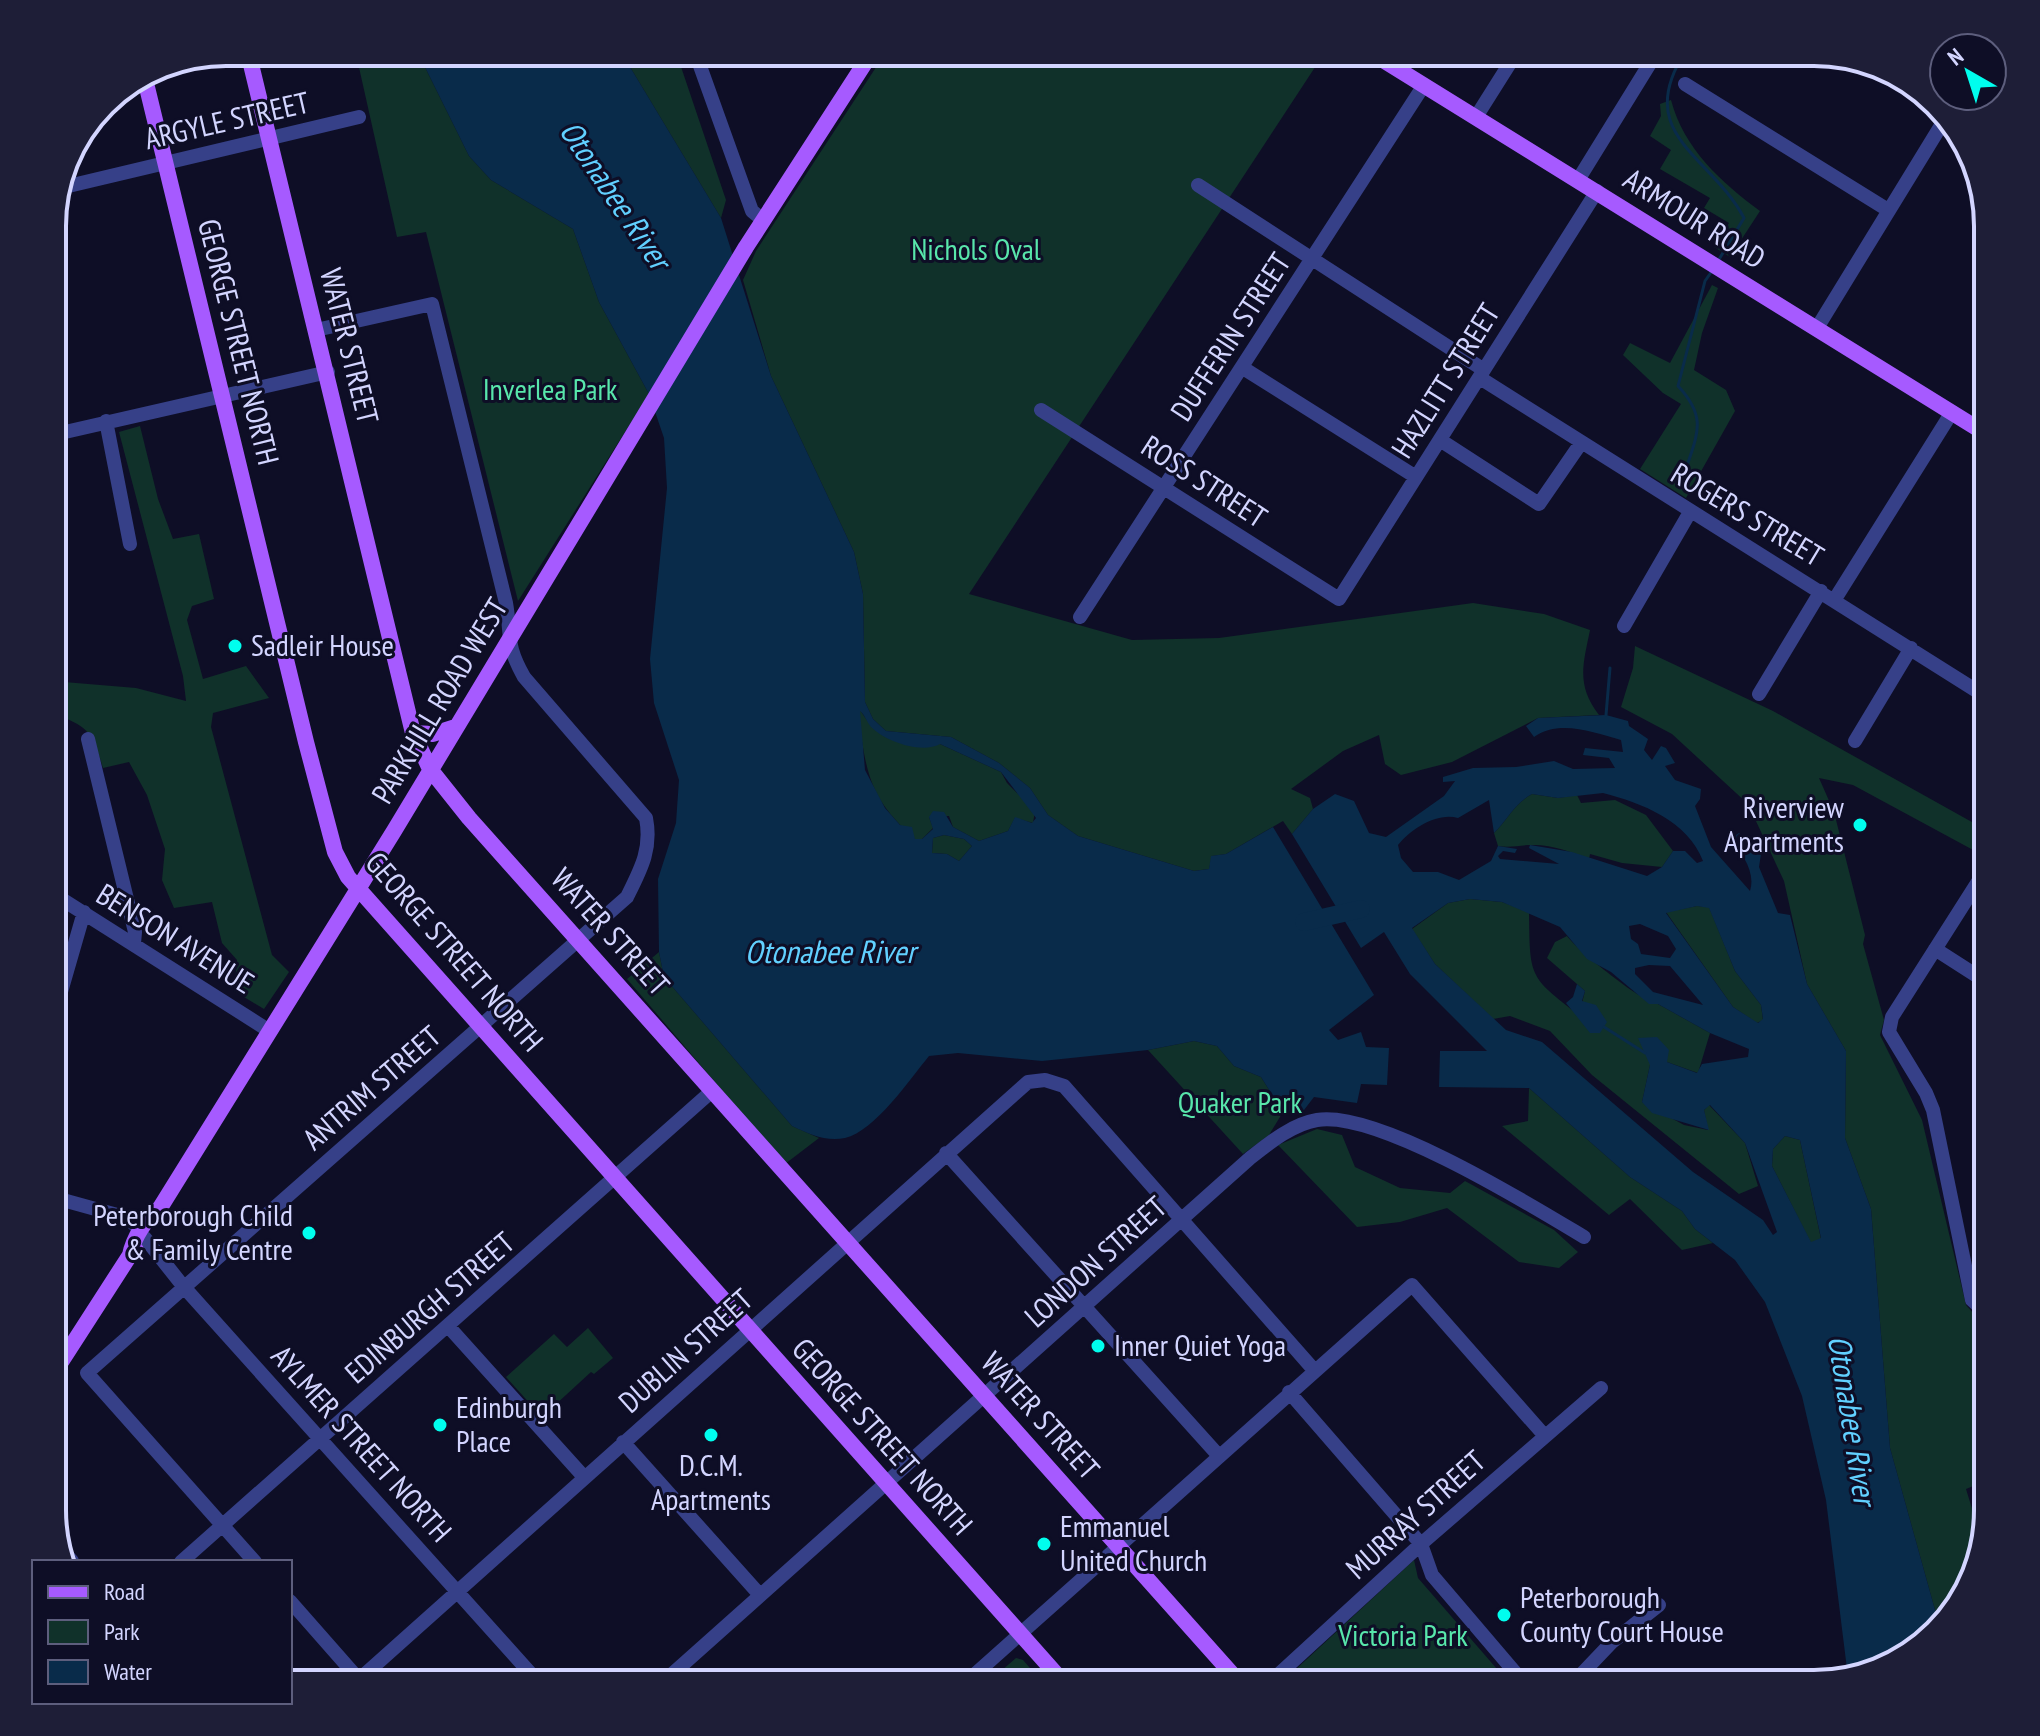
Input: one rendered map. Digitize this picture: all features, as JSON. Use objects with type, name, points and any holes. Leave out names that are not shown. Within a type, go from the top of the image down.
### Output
[{"type":"main road","name":"WATER STREET","points":[[252,66],[413,733],[430,769],[712,1091],[1229,1670]]},
{"type":"main road","name":"PARKHILL ROAD WEST","points":[[66,1339],[159,1216],[160,1208],[358,889],[763,220],[863,66]]},
{"type":"main road","name":"ARMOUR ROAD","points":[[1396,66],[1974,423]]},
{"type":"main road","name":"GEORGE STREET NORTH","points":[[147,87],[332,841],[348,877],[884,1484],[1053,1670]]},
{"type":"main road","points":[[413,733],[433,734],[455,727]]},
{"type":"street","points":[[700,66],[752,211],[763,220]]},
{"type":"street","points":[[1476,117],[1508,66]]},
{"type":"street","points":[[1578,180],[1648,66]]},
{"type":"street","points":[[1685,84],[1888,210]]},
{"type":"street","name":"DUFFERIN STREET","points":[[1080,617],[1424,85]]},
{"type":"street","name":"ARGYLE STREET","points":[[71,185],[359,117]]},
{"type":"street","points":[[1817,328],[1940,127]]},
{"type":"street","name":"ROGERS STREET","points":[[1198,185],[1581,443],[1835,599],[1974,689]]},
{"type":"street","name":"HAZLITT STREET","points":[[1339,599],[1597,191]]},
{"type":"street","points":[[316,330],[432,304],[506,603],[507,643],[524,677]]},
{"type":"street","points":[[1243,368],[1416,477]]},
{"type":"street","points":[[66,431],[328,372]]},
{"type":"street","name":"ROSS STREET","points":[[1041,410],[1339,599]]},
{"type":"street","points":[[1835,599],[1952,412]]},
{"type":"street","points":[[106,421],[130,544]]},
{"type":"street","points":[[1440,440],[1539,504],[1581,443]]},
{"type":"street","points":[[1624,626],[1690,512]]},
{"type":"street","points":[[1759,694],[1821,591]]},
{"type":"street","points":[[506,603],[530,605]]},
{"type":"street","points":[[1855,741],[1911,648]]},
{"type":"street","points":[[487,677],[497,670],[509,669],[524,677]]},
{"type":"street","name":"ANTRIM STREET","points":[[223,1525],[87,1373],[627,897],[646,860],[650,837],[646,818],[524,677]]},
{"type":"street","points":[[88,739],[135,932],[134,943]]},
{"type":"street","points":[[1974,888],[1892,1017],[1889,1032],[1893,1044],[1926,1093],[1933,1110],[1974,1302]]},
{"type":"street","name":"BENSON AVENUE","points":[[66,901],[268,1030]]},
{"type":"street","points":[[66,974],[84,912]]},
{"type":"street","points":[[1935,949],[1974,974]]},
{"type":"street","name":"DUBLIN STREET","points":[[372,1670],[456,1590],[1028,1082],[1045,1080],[1064,1086],[1182,1221]]},
{"type":"street","name":"EDINBURGH STREET","points":[[183,1560],[712,1091]]},
{"type":"street","name":"LONDON STREET","points":[[677,1670],[1272,1140],[1315,1120],[1344,1119],[1394,1134],[1584,1237]]},
{"type":"street","points":[[946,1153],[1219,1456]]},
{"type":"street","name":"AYLMER STREET NORTH","points":[[66,1201],[128,1218],[183,1286],[527,1670]]},
{"type":"street","points":[[1182,1221],[1314,1370]]},
{"type":"street","points":[[980,1670],[1412,1285],[1544,1435]]},
{"type":"street","points":[[448,1326],[584,1477]]},
{"type":"street","name":"MURRAY STREET","points":[[1283,1670],[1421,1544],[1601,1388]]},
{"type":"street","points":[[1289,1392],[1421,1544],[1432,1575],[1513,1670]]},
{"type":"street","points":[[623,1442],[760,1595]]},
{"type":"street","points":[[223,1525],[253,1560]]},
{"type":"street","points":[[292,1603],[349,1670]]},
{"type":"street","points":[[1585,1670],[1612,1642],[1659,1605]]},
{"type":"green space","name":"Inverlea Park","points":[[359,66],[424,66],[469,156],[491,180],[573,229],[599,302],[649,394],[518,601],[426,232],[397,237]]},
{"type":"green space","points":[[629,66],[681,66],[726,200],[721,218]]},
{"type":"green space","name":"Nichols Oval","points":[[877,66],[1316,66],[969,594],[1132,640],[1219,638],[1473,603],[1544,614],[1590,630],[1584,684],[1599,715],[1538,718],[1452,762],[1401,775],[1385,764],[1379,735],[1343,751],[1291,789],[1310,798],[1313,809],[1292,834],[1283,821],[1226,854],[1212,856],[1209,869],[1194,871],[1078,836],[1048,815],[1030,788],[999,763],[951,737],[886,731],[873,719],[865,702],[863,594],[854,552],[771,376],[743,280],[756,251]]},
{"type":"green space","points":[[1671,100],[1685,134],[1706,163],[1760,211],[1730,257],[1714,247],[1729,223],[1704,208],[1710,198],[1660,169],[1671,150],[1650,136],[1661,116],[1660,104]]},
{"type":"green space","points":[[1712,285],[1718,288],[1702,333],[1694,370],[1726,390],[1735,411],[1686,498],[1640,469],[1681,404],[1663,393],[1623,355],[1630,343],[1670,363]]},
{"type":"green space","points":[[140,426],[158,499],[173,539],[199,534],[214,599],[192,606],[187,620],[203,679],[246,666],[269,698],[213,713],[211,727],[272,955],[289,972],[264,1009],[234,991],[237,960],[222,943],[212,902],[174,908],[162,880],[165,849],[147,795],[129,762],[103,768],[92,738],[66,719],[66,682],[136,688],[186,701],[183,676],[119,432]]},
{"type":"green space","points":[[1635,646],[1773,711],[1974,823],[1974,850],[1853,785],[1819,778],[1834,812],[1865,935],[1863,944],[1884,1020],[1880,1035],[1922,1120],[1966,1305],[1974,1314],[1974,1486],[1966,1489],[1974,1520],[1971,1541],[1957,1581],[1936,1613],[1890,1448],[1871,1209],[1845,1138],[1846,1051],[1807,984],[1784,881],[1748,804],[1672,734],[1621,707],[1633,668]]},
{"type":"green space","points":[[860,710],[871,726],[903,744],[940,744],[1001,772],[1007,783],[1035,811],[1033,823],[1015,818],[1008,831],[979,841],[953,827],[949,816],[929,817],[933,828],[922,839],[915,839],[888,810],[872,783],[861,736]]},
{"type":"green space","points":[[1532,794],[1558,798],[1577,795],[1581,803],[1615,800],[1646,815],[1673,851],[1662,867],[1622,863],[1590,854],[1589,859],[1546,846],[1498,846],[1494,833]]},
{"type":"green space","points":[[944,835],[964,839],[972,846],[959,861],[947,854],[932,853],[933,838]]},
{"type":"green space","points":[[1470,899],[1502,902],[1529,912],[1530,950],[1535,973],[1550,992],[1579,1015],[1585,991],[1547,958],[1555,942],[1567,936],[1583,953],[1626,986],[1710,1033],[1698,1073],[1667,1062],[1650,1065],[1642,1102],[1684,1125],[1708,1130],[1704,1110],[1709,1105],[1745,1143],[1758,1186],[1739,1194],[1592,1075],[1550,1031],[1510,1016],[1493,1019],[1435,964],[1412,929],[1448,903]]},
{"type":"green space","points":[[1709,907],[1735,971],[1761,1005],[1763,1020],[1757,1023],[1733,1007],[1666,912]]},
{"type":"green space","points":[[659,952],[664,977],[792,1126],[819,1138],[785,1164],[627,979]]},
{"type":"green space","name":"Quaker Park","points":[[1194,1041],[1217,1046],[1234,1066],[1261,1077],[1283,1112],[1269,1135],[1243,1154],[1148,1050]]},
{"type":"green space","points":[[1529,1088],[1630,1177],[1682,1211],[1695,1229],[1713,1243],[1682,1250],[1630,1199],[1609,1215],[1502,1126],[1528,1121]]},
{"type":"green space","points":[[1317,1129],[1342,1135],[1355,1167],[1400,1188],[1450,1193],[1465,1181],[1554,1230],[1578,1252],[1559,1268],[1519,1262],[1447,1208],[1400,1222],[1357,1227],[1278,1145]]},
{"type":"green space","points":[[1785,1136],[1800,1140],[1821,1239],[1811,1243],[1772,1166],[1773,1149]]},
{"type":"green space","points":[[588,1328],[613,1358],[594,1374],[591,1372],[542,1417],[506,1377],[554,1334],[567,1347]]},
{"type":"green space","name":"Victoria Park","points":[[1414,1560],[1418,1578],[1498,1670],[1295,1670]]},
{"type":"green space","points":[[1016,1658],[1023,1660],[1032,1670],[1002,1670]]},
{"type":"water","name":"Otonabee River","points":[[424,66],[629,66],[721,218],[771,376],[854,552],[863,594],[865,702],[873,719],[886,731],[951,737],[999,763],[1030,788],[1048,815],[1078,836],[1194,871],[1209,869],[1211,856],[1226,854],[1273,827],[1374,995],[1329,1030],[1338,1040],[1361,1032],[1366,1047],[1389,1048],[1387,1085],[1361,1084],[1357,1103],[1314,1097],[1304,1110],[1283,1112],[1261,1077],[1234,1066],[1217,1046],[1194,1041],[1148,1050],[1042,1061],[958,1053],[929,1056],[880,1115],[845,1138],[824,1138],[792,1126],[664,977],[659,952],[658,879],[676,823],[679,780],[654,703],[650,659],[667,488],[664,438],[649,394],[599,302],[573,229],[491,180],[469,156]],"holes":[[[860,711],[871,727],[895,742],[924,748],[940,744],[1001,772],[1036,818],[1032,823],[1015,817],[1008,831],[979,841],[953,827],[944,812],[933,811],[929,817],[933,829],[922,839],[915,839],[912,827],[900,825],[885,808],[865,770]],[[944,835],[964,839],[972,846],[959,861],[947,854],[932,853],[933,838]]]},
{"type":"water","name":"Otonabee River","points":[[1606,715],[1628,721],[1629,726],[1648,739],[1644,750],[1652,760],[1661,746],[1666,748],[1675,763],[1665,766],[1675,780],[1701,789],[1695,806],[1711,847],[1750,891],[1749,870],[1730,839],[1739,833],[1761,854],[1759,867],[1778,913],[1790,915],[1807,984],[1846,1051],[1845,1138],[1871,1209],[1890,1448],[1936,1613],[1894,1649],[1865,1661],[1847,1666],[1826,1500],[1802,1396],[1765,1302],[1735,1260],[1695,1229],[1682,1211],[1630,1177],[1529,1088],[1439,1087],[1440,1051],[1487,1051],[1410,974],[1384,932],[1361,948],[1292,834],[1313,809],[1335,794],[1354,801],[1369,833],[1386,837],[1444,796],[1455,781],[1443,782],[1443,777],[1473,768],[1516,767],[1554,761],[1573,769],[1615,768],[1609,758],[1583,755],[1585,748],[1623,752],[1621,740],[1588,731],[1554,729],[1534,737],[1526,726],[1538,718]],"holes":[[[1603,793],[1633,802],[1662,816],[1687,835],[1703,861],[1697,863],[1685,851],[1673,851],[1662,867],[1647,876],[1572,852],[1530,845],[1529,848],[1559,864],[1500,859],[1498,856],[1503,851],[1515,853],[1517,849],[1498,846],[1491,861],[1459,880],[1438,872],[1413,872],[1401,858],[1398,845],[1417,828],[1442,817],[1458,818],[1489,800],[1494,833],[1532,794],[1558,798]],[[1470,899],[1502,902],[1560,927],[1587,959],[1611,972],[1649,1004],[1658,1004],[1710,1033],[1749,1049],[1748,1057],[1702,1064],[1697,1073],[1667,1062],[1669,1050],[1657,1037],[1638,1038],[1650,1065],[1642,1102],[1652,1113],[1709,1130],[1704,1110],[1710,1105],[1745,1143],[1777,1232],[1773,1235],[1763,1220],[1693,1172],[1542,1042],[1506,1030],[1435,964],[1412,928],[1448,903]],[[1697,906],[1709,908],[1735,971],[1761,1005],[1763,1019],[1758,1023],[1733,1007],[1666,913]],[[1640,924],[1668,936],[1676,949],[1670,958],[1641,954],[1638,944],[1631,939],[1629,926]],[[1670,966],[1703,1005],[1653,992],[1635,974],[1635,968]],[[1785,1136],[1800,1140],[1821,1238],[1811,1242],[1772,1166],[1773,1149]]]},
{"type":"water","points":[[1577,984],[1585,991],[1582,1001],[1596,1005],[1607,1022],[1600,1033],[1590,1033],[1566,1003],[1573,997]]},
{"type":"waterway","points":[[1678,66],[1671,80],[1667,104],[1672,124],[1682,142],[1730,196],[1744,218],[1718,261]]},
{"type":"waterway","points":[[1685,472],[1696,437],[1697,417],[1678,386],[1705,281],[1712,271]]},
{"type":"waterway","points":[[1606,715],[1610,668]]},
{"type":"waterway","name":"Otonabee River","points":[[1304,922],[1361,909]]},
{"type":"waterway","points":[[1604,1027],[1645,1053]]},
{"type":"place","name":"Sadleir House","points":[[235,646]]},
{"type":"place","name":"Riverview Apartments","points":[[1860,825]]},
{"type":"place","name":"Peterborough Child & Family Centre","points":[[309,1233]]},
{"type":"place","name":"Inner Quiet Yoga","points":[[1098,1346]]},
{"type":"place","name":"Edinburgh Place","points":[[440,1425]]},
{"type":"place","name":"D.C.M. Apartments","points":[[711,1435]]},
{"type":"place","name":"Emmanuel United Church","points":[[1044,1544]]},
{"type":"place","name":"Peterborough County Court House","points":[[1504,1615]]}]
